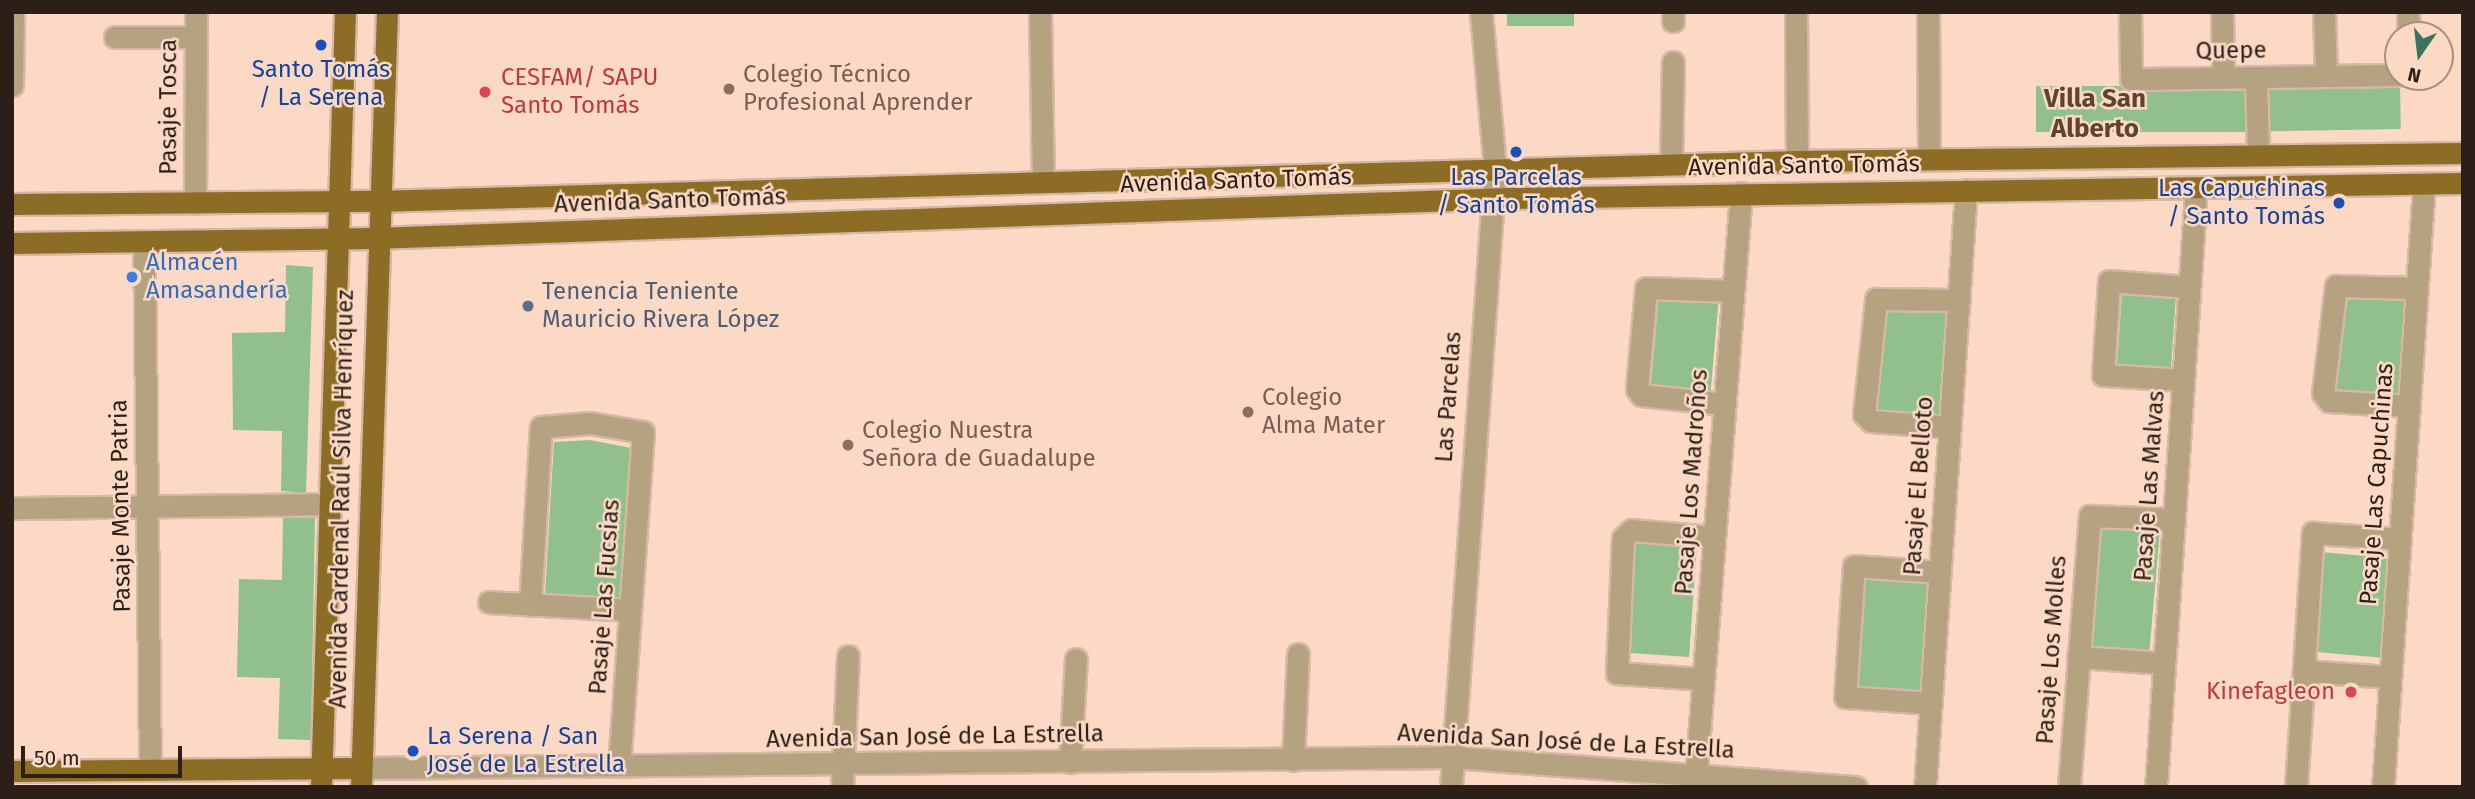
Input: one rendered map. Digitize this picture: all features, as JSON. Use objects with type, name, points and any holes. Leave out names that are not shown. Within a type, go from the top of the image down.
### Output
[{"type":"main road","name":"Avenida Cardenal Raúl Silva Henríquez","points":[[321,777],[345,12]]},
{"type":"main road","name":"Avenida Cardenal Raúl Silva Henríquez","points":[[361,777],[374,238],[387,12]]},
{"type":"main road","name":"Avenida Santo Tomás","points":[[12,204],[195,202],[376,207],[1043,182],[1671,164],[2463,152]]},
{"type":"main road","name":"Avenida Santo Tomás","points":[[12,243],[374,238],[1488,199],[2463,184]]},
{"type":"main road","name":"Avenida San José de La Estrella","points":[[12,771],[150,769],[361,777]]},
{"type":"street","points":[[12,85],[13,12]]},
{"type":"street","name":"Pasaje Tosca","points":[[195,202],[196,12]]},
{"type":"street","points":[[1040,12],[1043,182]]},
{"type":"street","name":"Las Parcelas","points":[[1451,787],[1488,199],[1495,169],[1481,12]]},
{"type":"street","points":[[1796,12],[1797,161]]},
{"type":"street","points":[[1928,12],[1929,159]]},
{"type":"street","name":"Quepe","points":[[2130,12],[2131,79],[2384,75]]},
{"type":"street","points":[[2222,12],[2223,78]]},
{"type":"street","points":[[2324,12],[2326,76]]},
{"type":"street","points":[[115,37],[196,37]]},
{"type":"street","points":[[1671,164],[1673,62]]},
{"type":"street","points":[[2256,77],[2258,154]]},
{"type":"street","name":"Pasaje Las Capuchinas","points":[[2382,787],[2424,184]]},
{"type":"street","name":"Pasaje Las Malvas","points":[[2156,787],[2196,189]]},
{"type":"street","name":"Pasaje El Belloto","points":[[1925,787],[1966,190]]},
{"type":"street","name":"Pasaje Los Madroños","points":[[1696,775],[1741,194]]},
{"type":"street","name":"Pasaje Monte Patria","points":[[144,242],[150,769]]},
{"type":"street","points":[[2183,380],[2103,375],[2108,294],[2109,281],[2189,287]]},
{"type":"street","points":[[2409,406],[2329,401],[2323,393],[2336,286],[2417,288]]},
{"type":"street","points":[[1724,404],[1638,393],[1642,321],[1650,287],[1733,291]]},
{"type":"street","points":[[1950,427],[1871,421],[1864,414],[1877,299],[1959,300]]},
{"type":"street","name":"Pasaje Las Fucsias","points":[[530,605],[541,427],[590,423],[643,432],[619,765]]},
{"type":"street","points":[[12,508],[329,504]]},
{"type":"street","name":"Pasaje Los Molles","points":[[2068,787],[2090,516],[2174,519]]},
{"type":"street","points":[[1703,679],[1617,673],[1623,538],[1632,530],[1714,537]]},
{"type":"street","points":[[2296,787],[2313,533],[2400,539]]},
{"type":"street","points":[[1931,703],[1845,697],[1854,566],[1940,572]]},
{"type":"street","points":[[489,602],[630,610]]},
{"type":"street","points":[[1293,760],[1298,654]]},
{"type":"street","points":[[842,787],[848,656]]},
{"type":"street","points":[[2078,657],[2164,663]]},
{"type":"street","points":[[1070,762],[1076,659]]},
{"type":"street","points":[[2304,671],[2390,677]]},
{"type":"street","name":"Avenida San José de La Estrella","points":[[361,777],[619,765],[1453,758],[1856,787]]},
{"type":"green space","points":[[1507,12],[1574,12],[1574,26],[1507,26]]},
{"type":"green space","points":[[2384,84],[2384,91],[2400,91],[2401,129],[2268,131],[2267,86]]},
{"type":"green space","points":[[2036,86],[2246,86],[2246,132],[2036,132]]},
{"type":"green space","points":[[286,265],[313,267],[306,493],[281,491],[282,431],[233,430],[232,333],[285,332]]},
{"type":"green space","points":[[1659,293],[1719,298],[1711,392],[1651,387]]},
{"type":"green space","points":[[2339,293],[2409,298],[2402,398],[2332,393]]},
{"type":"green space","points":[[2122,294],[2176,298],[2171,374],[2117,370]]},
{"type":"green space","points":[[1879,307],[1954,314],[1945,417],[1870,411]]},
{"type":"green space","points":[[590,440],[631,448],[621,598],[545,594],[554,442]]},
{"type":"green space","points":[[283,517],[315,518],[311,740],[278,739],[280,678],[237,677],[239,579],[282,580]]},
{"type":"green space","points":[[2101,527],[2160,532],[2149,657],[2090,652]]},
{"type":"green space","points":[[1634,541],[1697,545],[1689,657],[1626,653]]},
{"type":"green space","points":[[2320,552],[2390,558],[2381,658],[2311,652]]},
{"type":"green space","points":[[1865,576],[1936,581],[1928,692],[1857,687]]},
{"type":"place","name":"Santo Tomás / La Serena","points":[[321,45]]},
{"type":"place","name":"Colegio Técnico Profesional Aprender","points":[[729,89]]},
{"type":"place","name":"CESFAM/ SAPU Santo Tomás","points":[[485,92]]},
{"type":"place","name":"Las Parcelas / Santo Tomás","points":[[1516,152]]},
{"type":"place","name":"Las Capuchinas / Santo Tomás","points":[[2339,203]]},
{"type":"place","name":"Almacén Amasandería","points":[[132,277]]},
{"type":"place","name":"Tenencia Teniente Mauricio Rivera López","points":[[528,306]]},
{"type":"place","name":"Colegio Alma Mater","points":[[1248,412]]},
{"type":"place","name":"Colegio Nuestra Señora de Guadalupe","points":[[848,445]]},
{"type":"place","name":"Kinefagleon","points":[[2351,692]]},
{"type":"place","name":"La Serena / San José de La Estrella","points":[[413,751]]},
{"type":"district","name":"Villa San Alberto","points":[[2095,114]]}]
